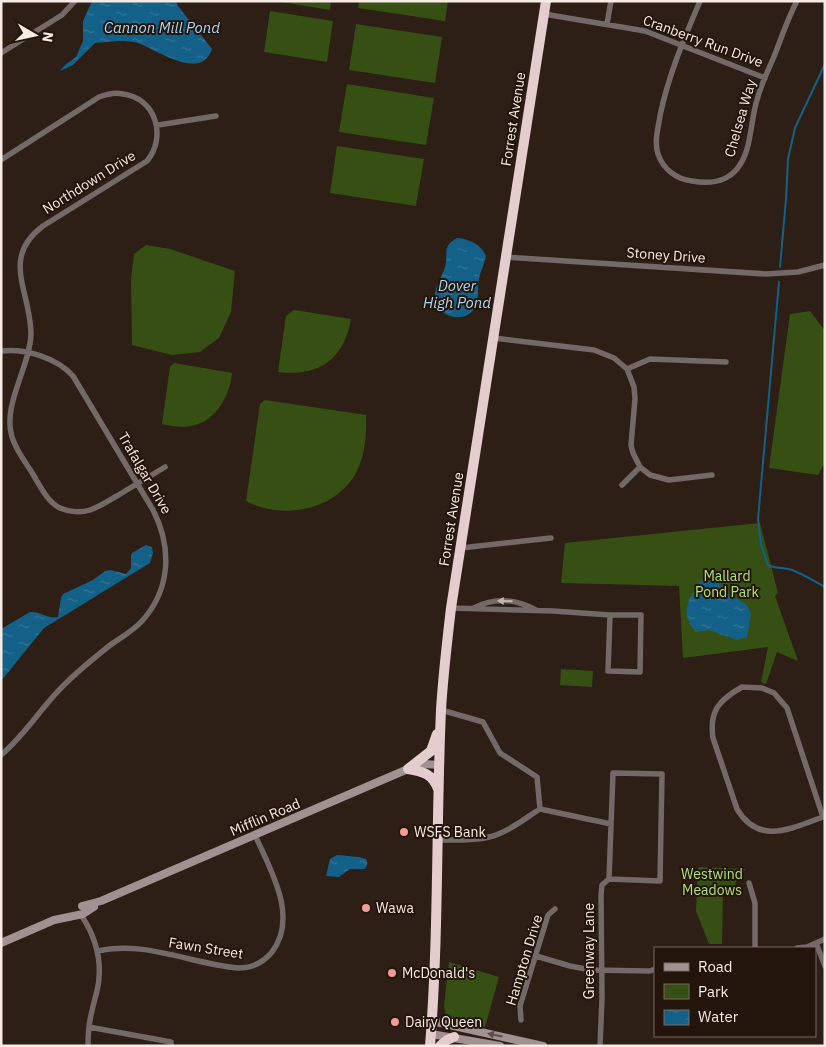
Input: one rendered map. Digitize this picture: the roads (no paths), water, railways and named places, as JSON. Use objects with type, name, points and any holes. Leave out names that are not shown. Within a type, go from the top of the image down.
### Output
[{"type":"highway","name":"Forrest Avenue","points":[[430,1046],[435,967],[441,710],[451,608],[546,1]]},
{"type":"highway","points":[[408,769],[431,751],[441,722]]},
{"type":"highway","points":[[408,769],[429,775],[436,782],[439,794]]},
{"type":"highway","points":[[440,1046],[454,1037]]},
{"type":"main road","name":"Mifflin Road","points":[[1,942],[54,920],[82,911],[101,901],[408,769],[424,764],[440,764]]},
{"type":"main road","points":[[432,1021],[543,1046]]},
{"type":"main road","points":[[431,1034],[500,1046]]},
{"type":"street","points":[[1,53],[62,15],[75,1]]},
{"type":"street","points":[[607,24],[611,1]]},
{"type":"street","points":[[681,45],[700,1]]},
{"type":"street","name":"Chelsea Way","points":[[681,45],[665,90],[656,142],[658,153],[662,162],[675,176],[693,182],[719,182],[739,167],[747,150],[756,102],[797,1]]},
{"type":"street","name":"Cranberry Run Drive","points":[[544,14],[645,32],[765,78]]},
{"type":"street","points":[[1,160],[99,97],[110,93],[123,94],[139,99],[147,106],[158,125],[216,116]]},
{"type":"street","name":"Northdown Drive","points":[[158,125],[158,142],[152,156],[147,161],[43,226],[30,237],[26,244],[20,266],[31,327],[28,353],[12,406],[10,431],[15,446],[49,499],[61,508],[83,512],[97,508],[166,467]]},
{"type":"street","name":"Stoney Drive","points":[[505,257],[776,275],[825,265]]},
{"type":"street","points":[[494,338],[601,351],[614,358],[627,369],[631,376],[635,393],[631,445],[640,467],[650,475],[669,480],[712,475]]},
{"type":"street","name":"Trafalgar Drive","points":[[1,351],[28,353],[61,365],[73,376],[157,518],[166,545],[165,573],[159,594],[148,614],[135,627],[97,656],[63,686],[22,735],[1,754]]},
{"type":"street","points":[[627,369],[650,359],[726,362]]},
{"type":"street","points":[[622,485],[640,467]]},
{"type":"street","points":[[461,548],[551,538]]},
{"type":"street","points":[[451,608],[641,615],[640,672],[608,671],[610,615]]},
{"type":"street","points":[[742,687],[762,688],[774,693],[783,702],[795,729],[824,819],[776,832],[757,828],[741,816],[713,738],[712,727],[716,707],[729,694],[742,687]]},
{"type":"street","points":[[441,710],[483,722],[500,753],[537,777],[540,810]]},
{"type":"street","name":"Greenway Lane","points":[[599,1044],[602,998],[600,894],[602,885],[609,879],[660,881],[662,774],[613,773],[609,879]]},
{"type":"street","points":[[438,840],[474,840],[490,837],[506,831],[540,810],[611,824]]},
{"type":"street","name":"Fawn Street","points":[[97,951],[112,948],[132,948],[238,968],[247,968],[266,959],[278,941],[281,932],[282,907],[277,885],[255,835]]},
{"type":"street","points":[[750,883],[755,902],[755,947]]},
{"type":"street","name":"Hampton Drive","points":[[521,1020],[520,1006],[548,915],[556,909]]},
{"type":"street","points":[[82,911],[97,951],[100,977],[89,1027],[88,1046]]},
{"type":"street","points":[[801,947],[825,939]]},
{"type":"street","points":[[816,943],[825,966]]},
{"type":"street","points":[[536,956],[570,966],[601,971],[654,969]]},
{"type":"street","points":[[89,1027],[171,1042],[171,1046]]},
{"type":"water","name":"Cannon Mill Pond","points":[[92,1],[176,1],[212,49],[206,59],[198,63],[189,63],[167,57],[138,43],[116,41],[95,43],[73,65],[60,71],[76,57],[83,41],[83,21]]},
{"type":"water","name":"Dover High Pond","points":[[457,238],[474,243],[481,248],[486,256],[479,278],[476,305],[470,314],[458,317],[441,311],[435,300],[436,287],[445,267],[447,247]]},
{"type":"water","points":[[146,545],[152,547],[153,553],[150,563],[44,628],[1,681],[1,629],[30,612],[58,617],[63,594],[93,580],[105,571],[110,570],[126,574],[131,568],[132,553]]},
{"type":"water","points":[[705,575],[712,575],[717,579],[725,592],[746,604],[751,613],[747,637],[737,640],[709,630],[696,632],[690,624],[687,617],[688,603]]},
{"type":"water","points":[[337,855],[366,859],[367,866],[364,869],[350,869],[339,877],[326,876],[330,859]]},
{"type":"waterway","points":[[780,267],[788,159],[795,128],[825,64]]},
{"type":"waterway","points":[[779,282],[758,519],[761,545],[768,565],[792,570],[825,587]]},
{"type":"place","name":"WSFS Bank","points":[[404,832]]},
{"type":"place","name":"Wawa","points":[[366,908]]},
{"type":"place","name":"McDonald's","points":[[392,973]]},
{"type":"place","name":"Dairy Queen","points":[[395,1022]]},
{"type":"park label","name":"Mallard Pond Park","points":[[727,584]]},
{"type":"park label","name":"Westwind Meadows","points":[[712,882]]}]
